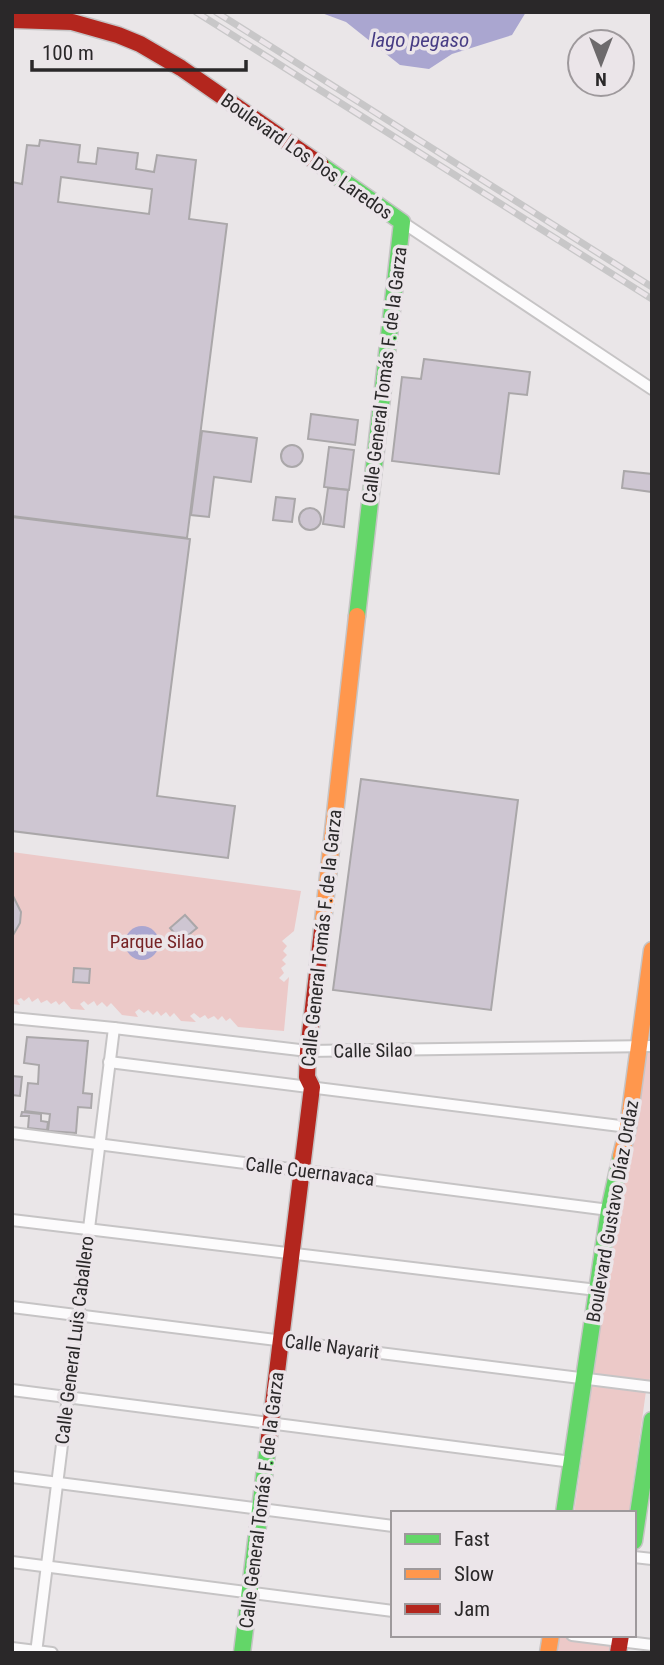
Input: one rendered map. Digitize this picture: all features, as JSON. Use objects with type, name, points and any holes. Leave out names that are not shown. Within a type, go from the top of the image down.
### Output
[{"type":"street","name":"Boulevard Los Dos Laredos","points":[[12,20],[72,22],[140,44],[181,68],[402,222],[652,389]]},
{"type":"street","name":"Calle General Tomás F. de la Garza","points":[[242,1653],[312,1087],[307,1077],[308,1051],[402,222]]},
{"type":"street","name":"Boulevard Gustavo Díaz Ordaz","points":[[564,1511],[608,1210],[645,1046],[652,950]]},
{"type":"street","name":"Calle Silao","points":[[12,1018],[308,1051],[645,1046]]},
{"type":"street","name":"Calle General Luis Caballero","points":[[36,1652],[76,1315],[114,1028]]},
{"type":"street","points":[[109,1062],[628,1127]]},
{"type":"street","name":"Calle Cuernavaca","points":[[12,1133],[608,1210]]},
{"type":"street","points":[[12,1220],[597,1290]]},
{"type":"street","name":"Calle Nayarit","points":[[12,1307],[652,1387]]},
{"type":"street","points":[[12,1390],[572,1462]]},
{"type":"street","points":[[636,1532],[648,1473],[652,1420]]},
{"type":"street","points":[[12,1476],[391,1525]]},
{"type":"street","points":[[12,1562],[391,1611]]},
{"type":"street","points":[[584,1637],[652,1645]]},
{"type":"street","points":[[12,1648],[52,1653]]},
{"type":"green space","name":"Parque Silao","points":[[12,852],[301,891],[294,931],[282,941],[287,946],[283,951],[287,955],[282,960],[286,964],[281,968],[284,973],[279,978],[284,982],[289,977],[284,1031],[238,1027],[230,1018],[226,1021],[222,1016],[218,1020],[214,1016],[208,1019],[205,1015],[200,1018],[194,1013],[190,1016],[196,1022],[181,1021],[174,1013],[170,1017],[166,1012],[161,1016],[157,1011],[153,1015],[148,1010],[144,1013],[139,1009],[135,1012],[138,1017],[122,1015],[111,1003],[107,1007],[102,1002],[97,1006],[94,1001],[88,1005],[84,1001],[80,1004],[85,1010],[71,1009],[64,1001],[59,1005],[56,1001],[51,1004],[47,1000],[41,1003],[38,998],[32,1002],[29,997],[24,1001],[21,998],[17,1000],[20,1005],[12,1004]]},
{"type":"green space","points":[[652,961],[652,1367],[647,1384],[629,1511],[574,1511]]},
{"type":"green space","points":[[557,1637],[613,1637],[611,1653],[555,1653]]},
{"type":"water","name":"lago pegaso","points":[[319,12],[526,12],[512,35],[452,54],[429,69],[400,65],[346,22]]},
{"type":"water","points":[[142,926],[154,931],[159,943],[154,955],[142,960],[130,955],[125,943],[130,931]]},
{"type":"building","points":[[40,140],[80,145],[78,162],[96,164],[98,148],[138,153],[136,169],[154,172],[157,155],[196,160],[189,219],[227,224],[187,538],[12,516],[12,182],[22,184],[27,145],[39,146]],"holes":[[[61,177],[152,189],[149,214],[58,202]]]},
{"type":"building","points":[[424,359],[530,372],[527,395],[509,393],[499,474],[392,461],[402,377],[421,379]]},
{"type":"building","points":[[311,414],[358,420],[355,445],[308,439]]},
{"type":"building","points":[[202,431],[257,438],[251,482],[214,477],[209,517],[191,515]]},
{"type":"building","points":[[292,445],[302,452],[303,456],[296,466],[292,467],[282,460],[281,456],[288,446]]},
{"type":"building","points":[[329,447],[354,450],[349,490],[324,487]]},
{"type":"building","points":[[624,471],[652,474],[652,492],[622,488]]},
{"type":"building","points":[[328,488],[348,490],[344,527],[323,524]]},
{"type":"building","points":[[276,497],[295,499],[292,522],[273,520]]},
{"type":"building","points":[[310,508],[320,515],[321,519],[314,529],[310,530],[300,523],[299,519],[306,509]]},
{"type":"building","points":[[12,517],[190,539],[157,796],[235,806],[228,858],[12,831]]},
{"type":"building","points":[[361,779],[518,800],[491,1010],[333,990]]},
{"type":"building","points":[[12,894],[21,912],[20,923],[12,937]]},
{"type":"building","points":[[185,915],[197,928],[181,941],[170,928]]},
{"type":"building","points":[[74,968],[90,969],[89,983],[73,982]]},
{"type":"building","points":[[27,1037],[88,1041],[83,1093],[92,1094],[91,1108],[78,1107],[76,1133],[48,1131],[50,1114],[25,1111],[28,1083],[38,1084],[39,1065],[24,1063]]},
{"type":"building","points":[[12,1076],[22,1077],[20,1096],[12,1095]]},
{"type":"building","points":[[22,1112],[41,1114],[41,1121],[48,1122],[47,1130],[28,1128],[29,1116],[21,1116]]},
{"type":"railway","points":[[196,12],[652,299]]},
{"type":"railway","points":[[216,12],[652,287]]},
{"type":"traffic: fast","points":[[321,165],[402,222],[357,616]]},
{"type":"traffic: fast","points":[[564,1511],[609,1210],[621,1156]]},
{"type":"traffic: fast","points":[[636,1528],[652,1420]]},
{"type":"traffic: fast","points":[[242,1653],[268,1445]]},
{"type":"traffic: slow","points":[[322,930],[357,616]]},
{"type":"traffic: slow","points":[[621,1156],[628,1127],[652,950]]},
{"type":"traffic: slow","points":[[548,1653],[551,1637]]},
{"type":"traffic: jam","points":[[12,20],[72,22],[140,44],[181,68],[321,165]]},
{"type":"traffic: jam","points":[[268,1445],[312,1087],[307,1077],[308,1051],[322,930]]},
{"type":"traffic: jam","points":[[618,1653],[621,1637]]}]
